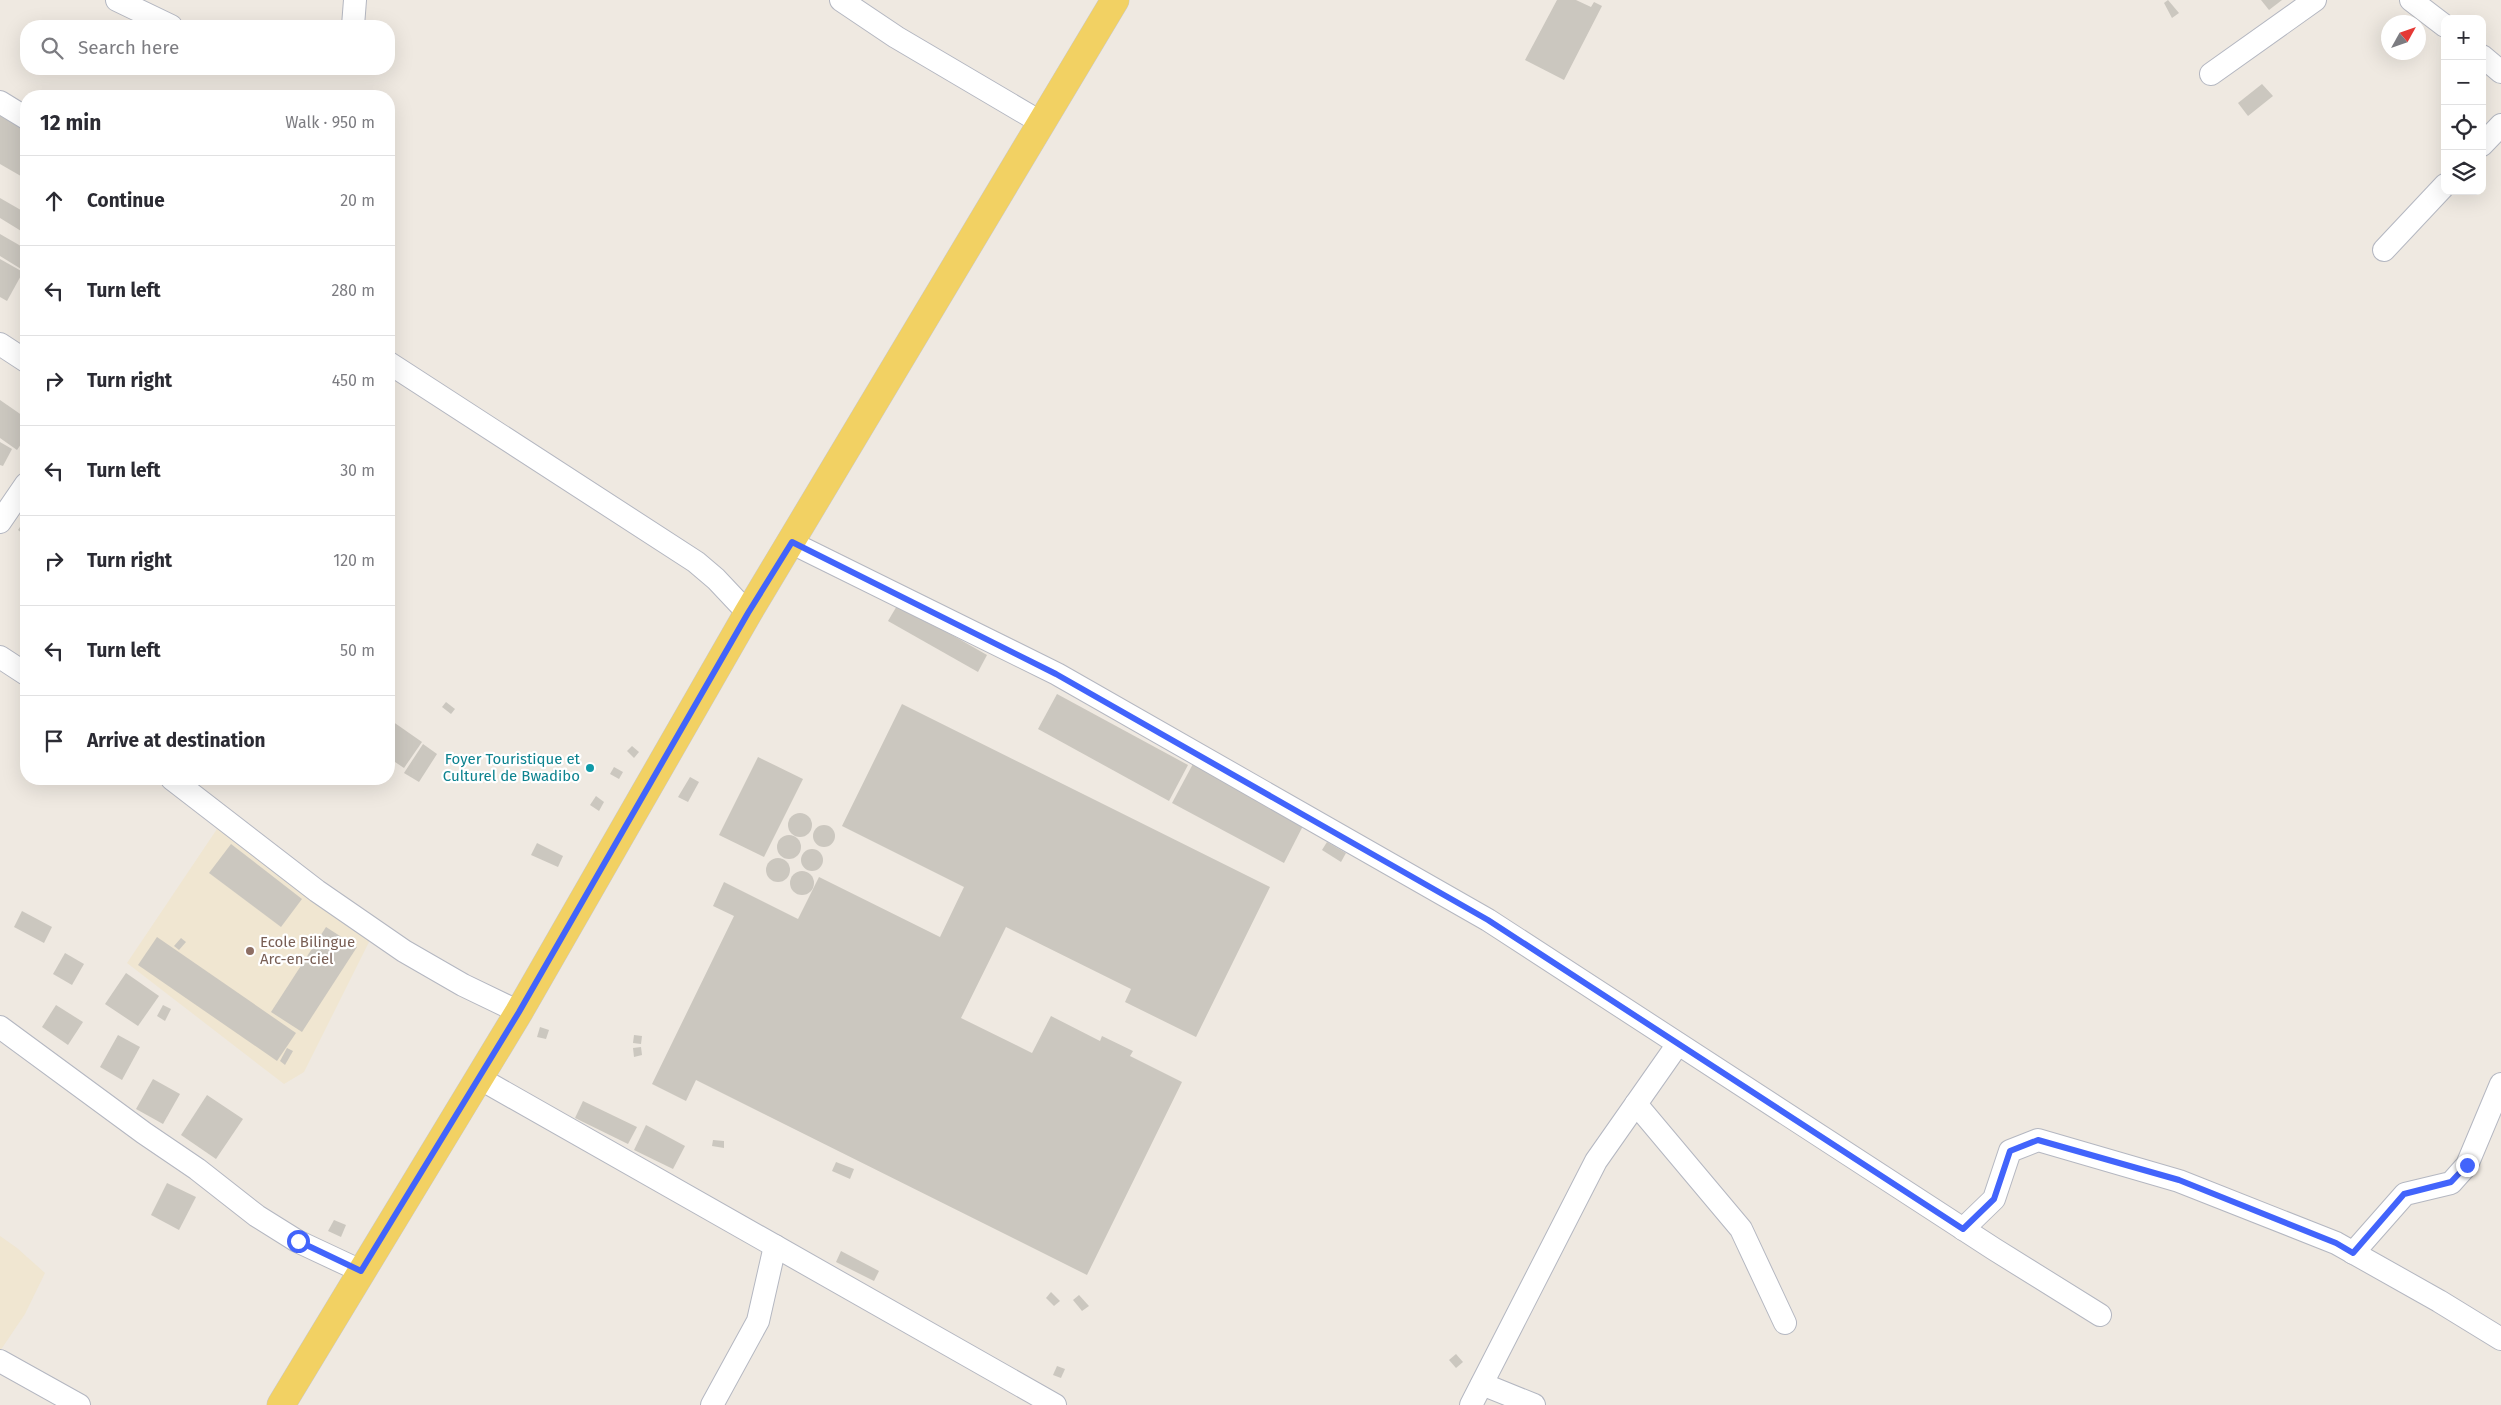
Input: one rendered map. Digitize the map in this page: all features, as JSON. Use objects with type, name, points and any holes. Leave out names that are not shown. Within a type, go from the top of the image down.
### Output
[{"type":"main road","points":[[281,1405],[519,1012],[748,613],[1115,0]]},
{"type":"street","points":[[118,0],[159,20]]},
{"type":"street","points":[[353,20],[355,0]]},
{"type":"street","points":[[841,0],[896,37],[1042,123]]},
{"type":"street","points":[[2211,74],[2315,0]]},
{"type":"street","points":[[2411,0],[2441,23]]},
{"type":"street","points":[[2486,59],[2501,72]]},
{"type":"street","points":[[0,102],[20,114]]},
{"type":"street","points":[[2486,141],[2501,125]]},
{"type":"street","points":[[2384,250],[2441,189]]},
{"type":"street","points":[[0,344],[20,357]]},
{"type":"street","points":[[395,368],[696,562],[716,579],[748,613]]},
{"type":"street","points":[[0,522],[20,493]]},
{"type":"street","points":[[792,542],[1056,674],[1488,920],[1963,1229],[2100,1315]]},
{"type":"street","points":[[0,657],[20,670]]},
{"type":"street","points":[[180,785],[317,891],[404,950],[464,985],[519,1012]]},
{"type":"street","points":[[0,1027],[144,1133],[197,1169],[257,1216],[298,1241],[361,1271]]},
{"type":"street","points":[[1472,1405],[1596,1161],[1678,1044]]},
{"type":"street","points":[[479,1078],[1055,1405]]},
{"type":"street","points":[[2353,1253],[2404,1194],[2451,1182],[2467,1165],[2501,1084]]},
{"type":"street","points":[[1636,1104],[1741,1229],[1785,1323]]},
{"type":"street","points":[[1963,1229],[1994,1199],[2010,1151],[2038,1140],[2179,1180],[2336,1243],[2439,1301],[2501,1339]]},
{"type":"street","points":[[712,1405],[758,1321],[775,1246]]},
{"type":"street","points":[[0,1360],[79,1405]]},
{"type":"street","points":[[1482,1384],[1534,1405]]},
{"type":"shaded area","name":"Ecole Bilingue Arc-en-ciel","points":[[221,823],[371,938],[304,1072],[284,1084],[127,963]]},
{"type":"shaded area","points":[[0,1236],[17,1248],[45,1273],[25,1314],[0,1351]]},
{"type":"building","points":[[1557,0],[1576,0],[1591,7],[1594,2],[1602,6],[1564,80],[1525,60]]},
{"type":"building","points":[[2168,0],[2179,13],[2172,18],[2164,3]]},
{"type":"building","points":[[2261,0],[2282,0],[2269,10]]},
{"type":"building","points":[[2262,84],[2273,96],[2248,116],[2238,103]]},
{"type":"building","points":[[0,112],[20,124],[20,176],[0,164]]},
{"type":"building","points":[[0,198],[20,210],[20,230],[0,218]]},
{"type":"building","points":[[0,234],[20,246],[20,268],[0,256]]},
{"type":"building","points":[[0,259],[20,270],[20,277],[7,301],[0,297]]},
{"type":"building","points":[[0,400],[20,414],[20,446],[17,450],[0,438]]},
{"type":"building","points":[[0,442],[12,449],[3,466],[0,465]]},
{"type":"building","points":[[898,604],[987,655],[978,672],[888,621]]},
{"type":"building","points":[[1057,694],[1188,765],[1169,801],[1038,729]]},
{"type":"building","points":[[446,702],[455,709],[451,714],[442,707]]},
{"type":"building","points":[[902,704],[1270,887],[1196,1037],[1125,1002],[1131,989],[1006,927],[961,1018],[1032,1053],[1051,1016],[1100,1041],[1102,1036],[1133,1051],[1130,1056],[1182,1082],[1087,1275],[696,1080],[686,1101],[652,1084],[734,916],[713,906],[724,882],[798,919],[819,877],[940,937],[964,887],[842,826]]},
{"type":"building","points":[[395,723],[422,742],[404,768],[395,762]]},
{"type":"building","points":[[423,744],[437,754],[419,782],[404,773]]},
{"type":"building","points":[[632,746],[639,752],[634,758],[627,751]]},
{"type":"building","points":[[758,757],[803,779],[764,857],[719,835]]},
{"type":"building","points":[[1194,762],[1305,822],[1284,863],[1172,803]]},
{"type":"building","points":[[614,767],[623,772],[619,779],[610,774]]},
{"type":"building","points":[[690,777],[699,782],[688,802],[678,797]]},
{"type":"building","points":[[596,796],[604,802],[599,811],[590,805]]},
{"type":"building","points":[[800,813],[809,816],[812,825],[809,834],[800,837],[791,834],[788,825],[791,816]]},
{"type":"building","points":[[824,825],[832,828],[835,836],[832,844],[824,847],[816,844],[813,836],[816,828]]},
{"type":"building","points":[[789,835],[798,838],[801,847],[798,856],[789,859],[780,856],[777,847],[780,838]]},
{"type":"building","points":[[1327,842],[1346,853],[1341,862],[1322,850]]},
{"type":"building","points":[[537,843],[563,856],[558,867],[531,855]]},
{"type":"building","points":[[231,844],[302,899],[281,927],[209,873]]},
{"type":"building","points":[[812,849],[820,852],[823,860],[820,868],[812,871],[804,868],[801,860],[804,852]]},
{"type":"building","points":[[778,858],[786,862],[790,870],[786,878],[778,882],[770,878],[766,870],[770,862]]},
{"type":"building","points":[[802,871],[807,872],[813,878],[813,888],[807,894],[802,895],[797,894],[791,888],[790,883],[791,878],[797,872]]},
{"type":"building","points":[[22,911],[52,927],[44,943],[14,927]]},
{"type":"building","points":[[326,927],[357,947],[302,1032],[271,1012]]},
{"type":"building","points":[[157,937],[296,1033],[277,1061],[138,965]]},
{"type":"building","points":[[181,938],[186,942],[179,950],[174,946]]},
{"type":"building","points":[[65,953],[84,964],[72,985],[53,974]]},
{"type":"building","points":[[126,973],[159,996],[138,1026],[105,1004]]},
{"type":"building","points":[[56,1005],[83,1022],[68,1045],[42,1027]]},
{"type":"building","points":[[163,1005],[171,1009],[165,1021],[157,1016]]},
{"type":"building","points":[[540,1027],[549,1030],[546,1039],[537,1037]]},
{"type":"building","points":[[118,1035],[140,1047],[122,1080],[100,1067]]},
{"type":"building","points":[[634,1035],[642,1036],[641,1044],[633,1043]]},
{"type":"building","points":[[641,1047],[642,1055],[634,1057],[633,1048]]},
{"type":"building","points":[[287,1048],[293,1051],[285,1065],[280,1061]]},
{"type":"building","points":[[153,1079],[180,1094],[163,1124],[136,1109]]},
{"type":"building","points":[[207,1095],[243,1119],[216,1159],[181,1135]]},
{"type":"building","points":[[583,1101],[637,1127],[628,1144],[575,1118]]},
{"type":"building","points":[[646,1125],[685,1146],[673,1169],[634,1150]]},
{"type":"building","points":[[713,1140],[724,1141],[724,1148],[712,1146]]},
{"type":"building","points":[[836,1162],[854,1169],[850,1179],[832,1171]]},
{"type":"building","points":[[167,1183],[196,1197],[179,1230],[151,1215]]},
{"type":"building","points":[[334,1220],[346,1225],[341,1237],[328,1231]]},
{"type":"building","points":[[841,1251],[879,1271],[874,1281],[836,1262]]},
{"type":"building","points":[[1051,1292],[1060,1301],[1054,1306],[1046,1298]]},
{"type":"building","points":[[1079,1295],[1089,1306],[1082,1311],[1073,1300]]},
{"type":"building","points":[[1456,1354],[1463,1362],[1456,1368],[1449,1360]]},
{"type":"building","points":[[1057,1366],[1065,1369],[1061,1378],[1053,1375]]},
{"type":"place","name":"Foyer Touristique et Culturel de Bwadibo","points":[[590,768]]},
{"type":"place","name":"Ecole Bilingue Arc-en-ciel","points":[[250,951]]},
{"type":"route","points":[[298,1241],[361,1271],[519,1012],[748,613],[792,542],[1056,674],[1488,920],[1963,1229],[1994,1199],[2010,1151],[2038,1140],[2179,1180],[2336,1243],[2353,1253],[2404,1194],[2451,1182],[2467,1165]]}]
